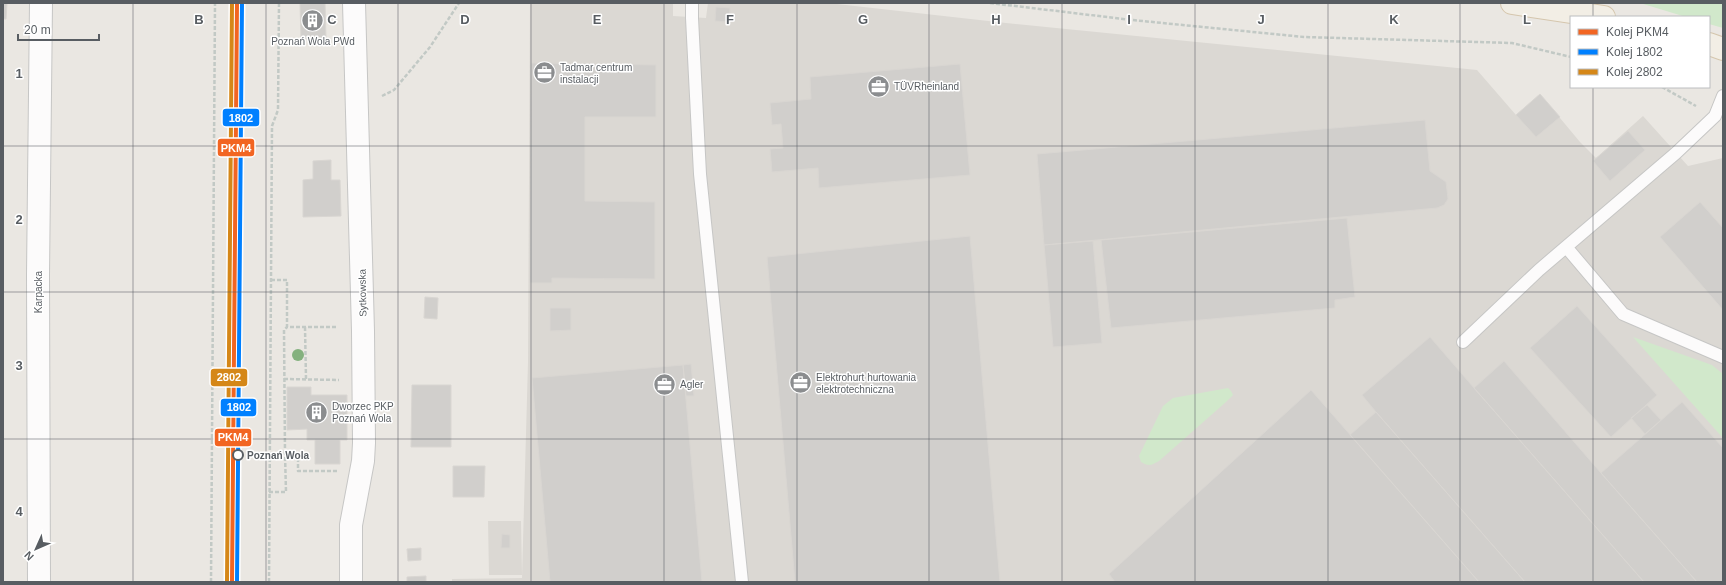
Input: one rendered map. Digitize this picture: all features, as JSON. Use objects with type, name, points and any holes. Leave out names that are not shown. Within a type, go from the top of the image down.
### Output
[{"type":"main road","points":[[1512,3],[1597,16]]},
{"type":"main road","points":[[1710,44],[1723,49]]},
{"type":"street","name":"Karpacka","points":[[39,582],[38,275],[41,3]]},
{"type":"street","name":"Sytkowska","points":[[351,582],[351,525],[361,470],[364,443],[363,327],[354,3]]},
{"type":"lane","points":[[692,3],[700,174],[742,582]]},
{"type":"lane","points":[[1463,342],[1539,270],[1567,248],[1676,153],[1715,116],[1723,96]]},
{"type":"lane","points":[[1567,248],[1623,314],[1723,357]]},
{"type":"path","points":[[211,582],[215,3]]},
{"type":"path","points":[[269,582],[272,126],[278,110],[279,3]]},
{"type":"path","points":[[357,106],[394,90],[430,47],[459,3]]},
{"type":"path","points":[[990,3],[1132,20],[1304,36],[1512,43],[1570,57]]},
{"type":"path","points":[[1664,88],[1715,116]]},
{"type":"path","points":[[269,492],[286,492],[284,330],[287,327],[288,280],[271,280]]},
{"type":"path","points":[[287,327],[363,327]]},
{"type":"path","points":[[305,327],[306,379]]},
{"type":"path","points":[[284,379],[364,380]]},
{"type":"path","points":[[285,454],[298,454],[298,471],[361,470]]},
{"type":"shaded area","points":[[530,3],[673,3],[673,16],[706,18],[708,3],[828,3],[1006,23],[1477,70],[1516,115],[1540,94],[1580,142],[1596,158],[1643,116],[1688,166],[1723,158],[1723,582],[452,582],[452,579],[522,578],[528,362]]},
{"type":"shaded area","points":[[488,521],[521,521],[522,575],[489,575]]},
{"type":"green space","points":[[1640,3],[1723,3],[1723,28],[1710,24],[1710,16],[1683,16]]},
{"type":"green space","points":[[1633,337],[1712,365],[1723,374],[1722,437]]},
{"type":"green space","points":[[1228,388],[1233,395],[1159,461],[1150,465],[1146,465],[1141,462],[1139,456],[1163,406],[1173,398]]},
{"type":"building","points":[[3,3],[7,3],[6,19],[3,19]]},
{"type":"building","name":"Poznań Wola PWd","points":[[300,3],[325,3],[326,39],[301,39]]},
{"type":"building","points":[[716,7],[730,8],[729,22],[715,21]]},
{"type":"building","points":[[531,63],[656,65],[656,117],[585,117],[585,201],[655,202],[655,279],[552,278],[552,283],[530,283]]},
{"type":"building","points":[[960,64],[970,175],[819,188],[818,168],[772,172],[770,149],[783,148],[781,124],[772,125],[770,103],[811,99],[810,77]]},
{"type":"building","points":[[1540,94],[1560,117],[1536,137],[1516,115]]},
{"type":"building","points":[[1425,120],[1430,171],[1446,182],[1448,199],[1444,205],[1437,208],[1044,245],[1037,154]]},
{"type":"building","points":[[1628,131],[1645,150],[1610,181],[1593,161]]},
{"type":"building","points":[[331,160],[331,180],[340,180],[341,216],[303,217],[303,180],[313,179],[313,161]]},
{"type":"building","points":[[1700,202],[1723,228],[1723,310],[1660,237]]},
{"type":"building","points":[[1347,218],[1355,297],[1335,300],[1335,308],[1111,328],[1101,240]]},
{"type":"building","points":[[970,236],[1000,582],[795,582],[767,257]]},
{"type":"building","points":[[1093,241],[1102,343],[1053,347],[1044,245]]},
{"type":"building","points":[[425,297],[438,298],[437,319],[424,318]]},
{"type":"building","points":[[1577,306],[1657,395],[1611,437],[1530,348]]},
{"type":"building","points":[[550,308],[571,308],[571,330],[550,331]]},
{"type":"building","points":[[1430,337],[1644,582],[1525,582],[1376,412],[1362,395]]},
{"type":"building","points":[[1504,361],[1697,582],[1644,582],[1474,388]]},
{"type":"building","points":[[691,364],[694,396],[686,396],[683,365]]},
{"type":"building","points":[[683,365],[702,582],[550,582],[532,378]]},
{"type":"building","points":[[412,385],[451,385],[451,447],[411,447]]},
{"type":"building","name":"Dworzec PKP Poznań Wola","points":[[287,387],[311,387],[311,395],[347,395],[347,440],[340,440],[340,464],[315,464],[315,440],[307,440],[307,429],[287,430]]},
{"type":"building","points":[[1311,390],[1479,582],[1115,582],[1109,574]]},
{"type":"building","points":[[1682,402],[1723,448],[1723,582],[1697,582],[1601,473]]},
{"type":"building","points":[[1647,405],[1661,420],[1645,434],[1631,418]]},
{"type":"building","points":[[1376,412],[1525,582],[1479,582],[1350,435]]},
{"type":"building","points":[[453,466],[485,466],[484,497],[453,497]]},
{"type":"building","points":[[502,534],[510,535],[510,548],[501,548]]},
{"type":"building","points":[[421,548],[421,560],[408,561],[407,549]]},
{"type":"building","points":[[426,576],[426,582],[407,582],[407,577]]},
{"type":"rail line","name":"2802","points":[[227,582],[232,3]]},
{"type":"rail line","name":"PKM4","points":[[232,582],[237,3]]},
{"type":"rail line","name":"1802","points":[[237,582],[242,3]]},
{"type":"place","name":"Poznań Wola PWd","points":[[313,21]]},
{"type":"place","name":"Tadmar centrum instalacji","points":[[544,73]]},
{"type":"place","name":"TÜVRheinland","points":[[878,86]]},
{"type":"place","name":"Elektrohurt hurtowania elektrotechniczna","points":[[801,383]]},
{"type":"place","name":"Agler","points":[[664,384]]},
{"type":"place","name":"Dworzec PKP Poznań Wola","points":[[317,412]]},
{"type":"place","name":"Poznań Wola","points":[[238,455]]}]
